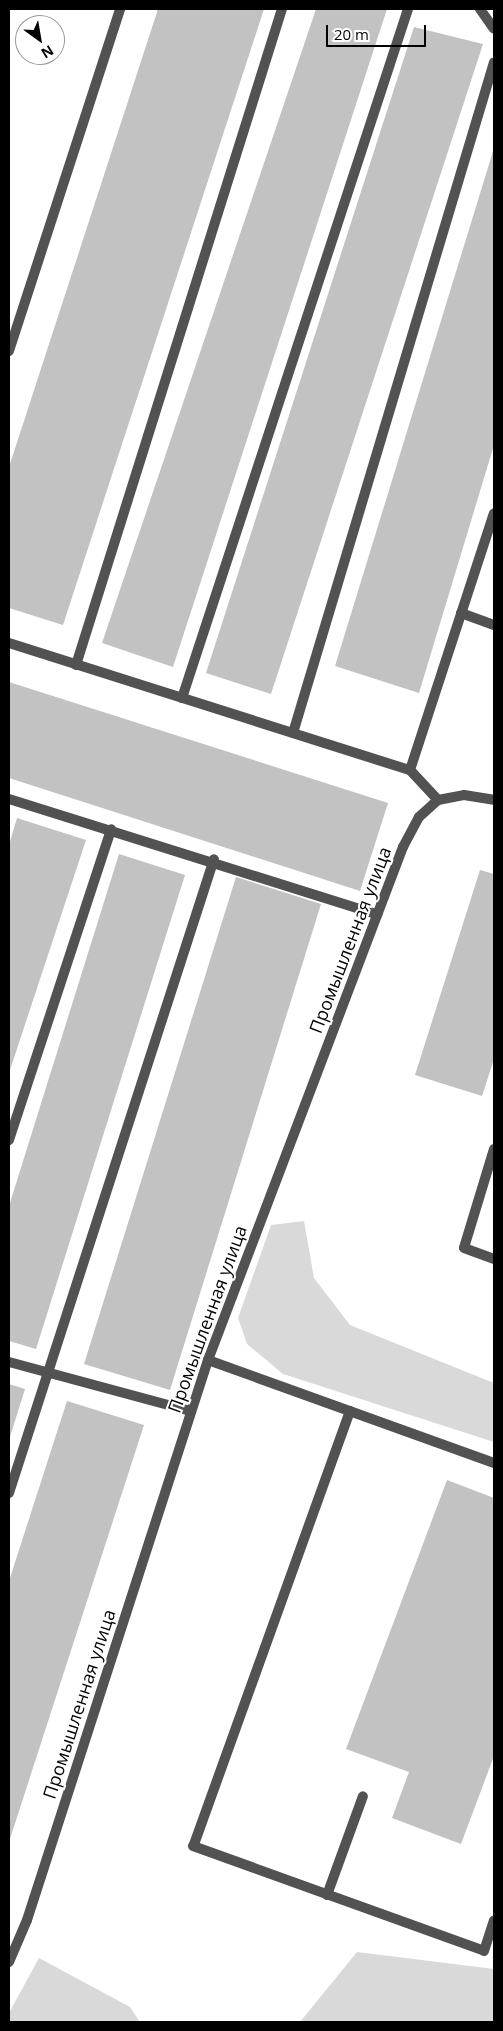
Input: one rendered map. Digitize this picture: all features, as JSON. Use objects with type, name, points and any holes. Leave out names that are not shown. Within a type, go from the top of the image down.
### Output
[{"type":"street","points":[[9,351],[120,9]]},
{"type":"street","points":[[76,665],[282,9]]},
{"type":"street","points":[[182,698],[408,9]]},
{"type":"street","points":[[480,9],[494,29]]},
{"type":"street","points":[[293,733],[494,62]]},
{"type":"street","points":[[410,770],[494,513]]},
{"type":"street","points":[[461,614],[494,625]]},
{"type":"street","points":[[9,643],[410,770],[438,800],[464,795],[494,800]]},
{"type":"street","points":[[9,799],[214,859],[377,914]]},
{"type":"street","name":"Промышленная улица","points":[[9,1962],[27,1920],[208,1360],[377,914],[415,825],[438,800]]},
{"type":"street","points":[[9,1140],[111,829]]},
{"type":"street","points":[[9,1493],[214,859]]},
{"type":"street","points":[[494,1149],[464,1248],[494,1259]]},
{"type":"street","points":[[208,1360],[494,1463]]},
{"type":"street","points":[[9,1362],[190,1411]]},
{"type":"street","points":[[350,1411],[193,1846],[484,1951],[494,1921]]},
{"type":"street","points":[[327,1895],[363,1796]]},
{"type":"shaded area","points":[[304,1221],[314,1278],[350,1325],[494,1383],[494,1442],[283,1374],[247,1344],[238,1318],[271,1225]]},
{"type":"shaded area","points":[[357,1952],[494,1969],[494,2022],[300,2022]]},
{"type":"shaded area","points":[[39,1958],[130,2007],[140,2022],[9,2022],[9,2013]]},
{"type":"building","points":[[158,9],[264,9],[63,625],[9,608],[9,467]]},
{"type":"building","points":[[316,9],[387,9],[173,667],[102,643]]},
{"type":"building","points":[[414,27],[483,44],[271,694],[206,673]]},
{"type":"building","points":[[494,148],[494,445],[419,693],[335,666]]},
{"type":"building","points":[[9,682],[388,803],[360,891],[9,778]]},
{"type":"building","points":[[17,818],[86,840],[9,1073],[9,845]]},
{"type":"building","points":[[119,854],[185,875],[36,1349],[9,1341],[9,1206]]},
{"type":"building","points":[[480,870],[494,874],[494,1059],[482,1096],[415,1075]]},
{"type":"building","points":[[236,877],[321,904],[170,1390],[84,1364]]},
{"type":"building","points":[[9,1384],[25,1389],[9,1440]]},
{"type":"building","points":[[67,1401],[144,1425],[9,1842],[9,1581]]},
{"type":"building","points":[[447,1480],[494,1498],[494,1756],[461,1844],[392,1818],[409,1772],[346,1749]]}]
